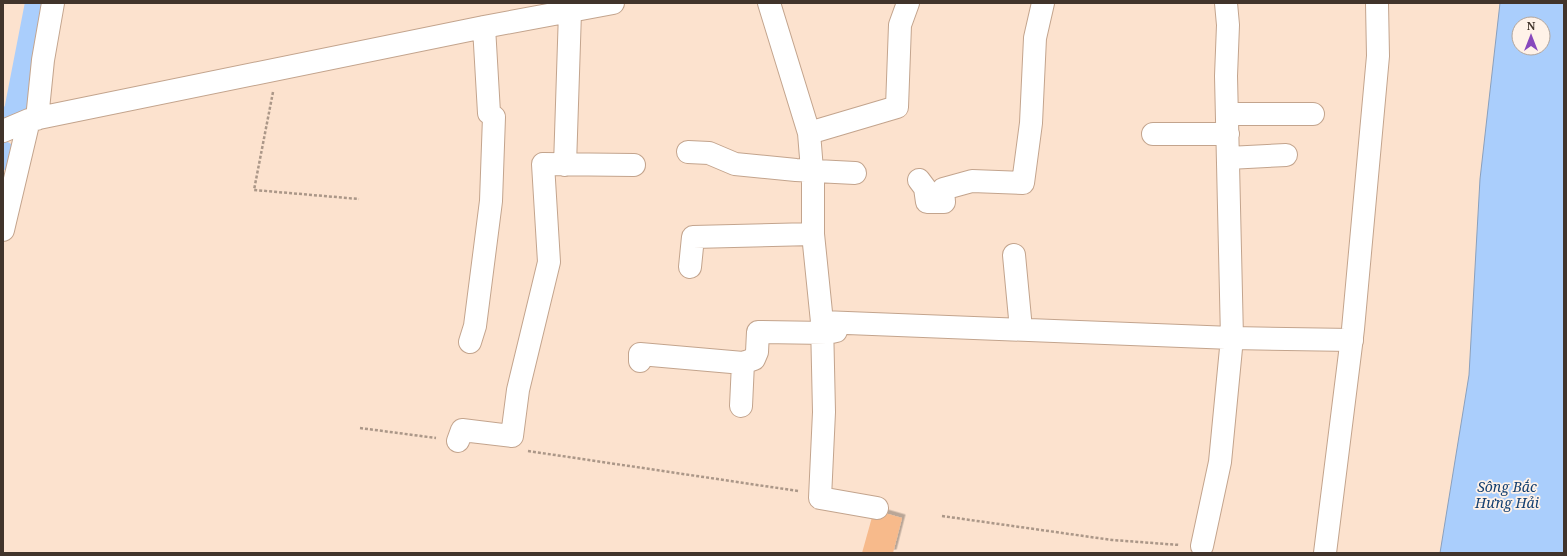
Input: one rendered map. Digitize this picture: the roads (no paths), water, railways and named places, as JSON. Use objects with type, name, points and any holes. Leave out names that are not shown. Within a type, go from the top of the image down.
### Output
[{"type":"street","points":[[3,230],[33,120],[53,3]]},
{"type":"street","points":[[3,131],[33,120],[484,27],[613,3]]},
{"type":"street","points":[[769,3],[808,133],[812,171],[813,234],[828,326],[820,498],[877,508]]},
{"type":"street","points":[[808,133],[897,107],[900,25],[908,3]]},
{"type":"street","points":[[919,180],[925,188],[928,202],[944,202],[943,189],[972,181],[1023,183],[1031,123],[1036,38],[1042,3]]},
{"type":"street","points":[[1202,546],[1220,462],[1232,338],[1228,158],[1228,25],[1226,3]]},
{"type":"street","points":[[1325,553],[1352,340],[1378,56],[1377,3]]},
{"type":"street","points":[[565,165],[570,12]]},
{"type":"street","points":[[470,342],[475,326],[491,201],[494,117],[489,112],[484,27]]},
{"type":"street","points":[[1153,134],[1313,114]]},
{"type":"street","points":[[688,152],[709,153],[735,164],[812,171],[855,173]]},
{"type":"street","points":[[1228,158],[1286,155]]},
{"type":"street","points":[[458,441],[462,430],[512,436],[518,390],[549,262],[543,164],[634,165]]},
{"type":"street","points":[[690,267],[693,236],[813,234]]},
{"type":"street","points":[[1014,255],[1021,329]]},
{"type":"street","points":[[640,360],[640,354],[743,363],[754,359],[758,332],[828,326],[1021,329],[1232,338],[1352,340]]},
{"type":"street","points":[[741,406],[743,363]]},
{"type":"water","name":"Sông Bắc Hưng Hải","points":[[1500,3],[1564,3],[1564,553],[1440,553],[1469,375],[1480,179]]},
{"type":"waterway","points":[[3,122],[9,120],[16,111],[37,3]]},
{"type":"waterway","points":[[3,153],[3,158]]}]
